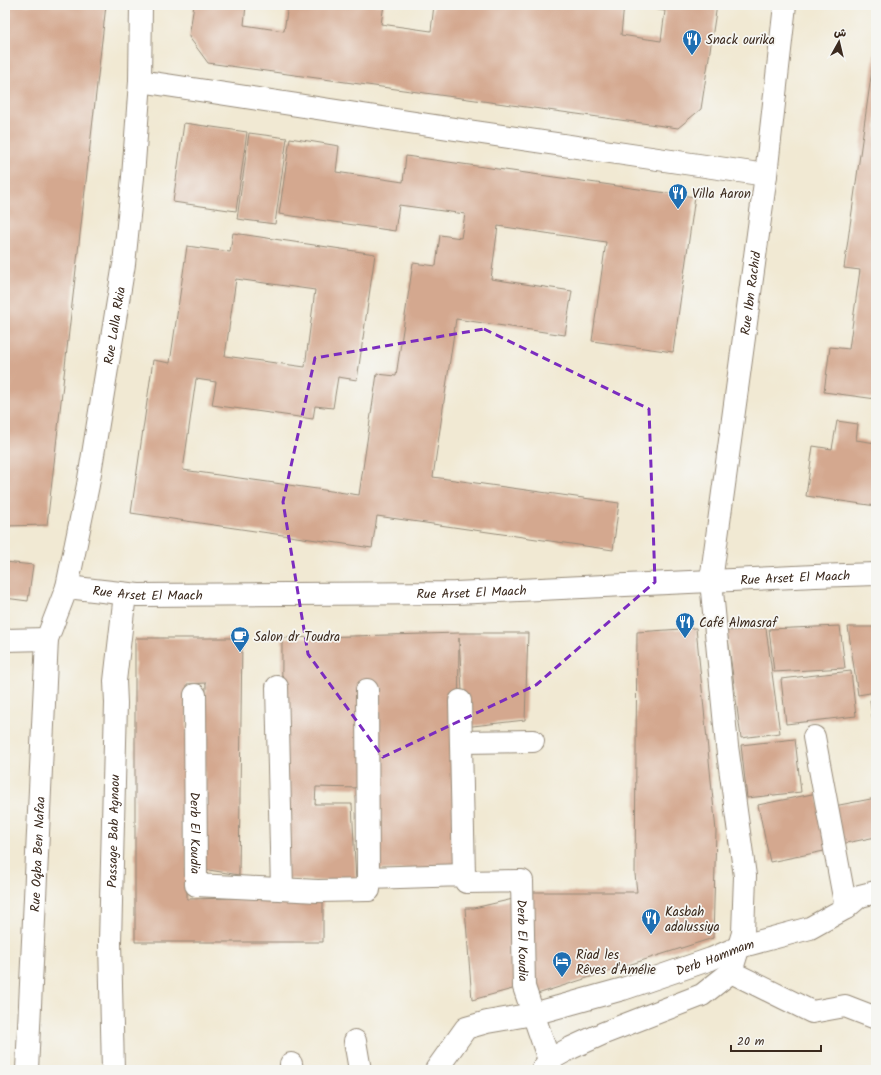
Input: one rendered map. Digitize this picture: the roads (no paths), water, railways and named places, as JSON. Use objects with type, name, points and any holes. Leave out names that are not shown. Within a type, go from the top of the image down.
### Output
[{"type":"street","name":"Rue Lalla Rkia","points":[[47,639],[67,587],[88,485],[124,264],[133,176],[140,81],[141,5]]},
{"type":"street","name":"Rue Ibn Rachid","points":[[731,972],[743,933],[745,876],[727,746],[711,581],[766,175],[785,5]]},
{"type":"street","points":[[140,81],[766,175]]},
{"type":"street","name":"Rue Arset El Maach","points":[[67,587],[146,595],[455,593],[876,574]]},
{"type":"street","name":"Passage Bab Agnaou","points":[[113,1070],[110,942],[116,703],[115,681],[125,594]]},
{"type":"street","points":[[5,640],[47,639]]},
{"type":"street","name":"Rue Oqba Ben Nafaa","points":[[26,1070],[47,639]]},
{"type":"street","points":[[278,687],[282,889]]},
{"type":"street","points":[[367,690],[368,878]]},
{"type":"street","name":"Derb El Koudia","points":[[196,695],[196,885],[318,891],[369,890],[368,878],[464,875],[466,882],[522,881],[524,986],[546,1065]]},
{"type":"street","points":[[460,701],[464,875]]},
{"type":"street","points":[[814,737],[846,908]]},
{"type":"street","points":[[461,742],[533,741]]},
{"type":"street","name":"Derb Hammam","points":[[436,1070],[466,1028],[488,1022],[533,1014],[623,989],[739,948],[810,928],[846,908],[860,896],[876,892]]},
{"type":"street","points":[[546,1065],[604,1033],[702,995],[731,972],[812,1012],[845,1006],[876,1018]]},
{"type":"street","points":[[355,1041],[360,1070]]},
{"type":"place","name":"Snack ourika","points":[[692,56]]},
{"type":"place","name":"Villa Aaron","points":[[678,210]]},
{"type":"place","name":"Café Almasraf","points":[[685,639]]},
{"type":"place","name":"Salon dr Toudra","points":[[240,653]]},
{"type":"place","name":"Kasbah adalussiya","points":[[651,935]]},
{"type":"place","name":"Riad les Rêves d'Amélie","points":[[562,978]]}]
